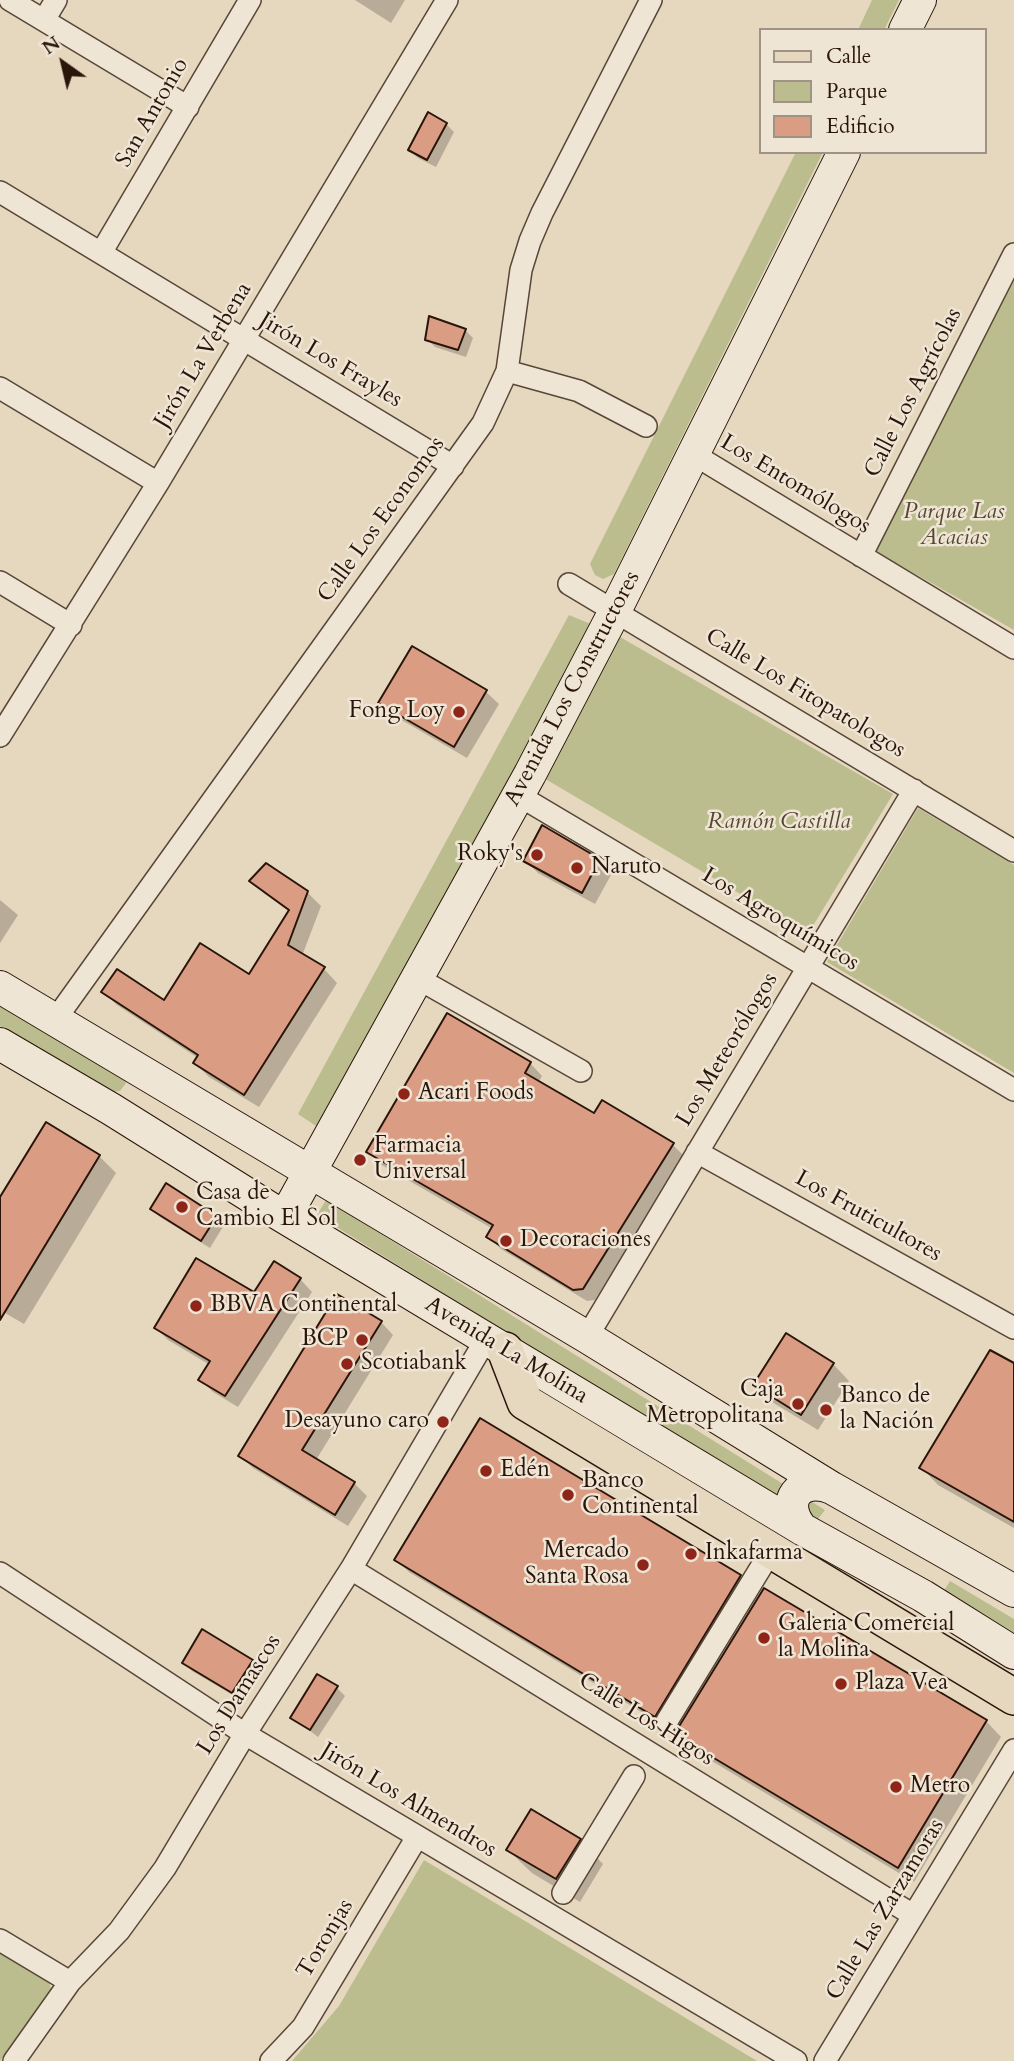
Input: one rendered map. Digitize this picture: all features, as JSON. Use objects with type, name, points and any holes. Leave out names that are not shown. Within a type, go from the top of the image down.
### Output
[{"type":"main road","points":[[906,28],[920,0]]},
{"type":"main road","name":"Avenida Los Constructores","points":[[285,1217],[518,795],[615,611],[843,154]]},
{"type":"main road","points":[[0,987],[587,1337],[832,1488],[1014,1591]]},
{"type":"main road","name":"Avenida La Molina","points":[[0,1044],[802,1530],[896,1581],[1014,1653]]},
{"type":"main road","points":[[111,1109],[124,1109],[136,1102],[142,1090],[141,1077],[133,1066]]},
{"type":"main road","points":[[239,1188],[264,1145]]},
{"type":"main road","points":[[495,1345],[524,1402],[1014,1697]]},
{"type":"main road","points":[[802,1530],[794,1519],[791,1506],[796,1494],[806,1485],[820,1483],[832,1488]]},
{"type":"main road","points":[[896,1581],[954,1661]]},
{"type":"street","points":[[10,0],[188,107]]},
{"type":"street","points":[[44,20],[56,0]]},
{"type":"street","name":"San Antonio","points":[[102,253],[250,0]]},
{"type":"street","name":"Jirón La Verbena","points":[[0,736],[245,340],[447,0]]},
{"type":"street","name":"Calle Los Economos","points":[[55,1020],[484,423],[507,371],[518,288],[530,241],[651,0]]},
{"type":"street","name":"Jirón Los Frayles","points":[[0,192],[453,466]]},
{"type":"street","name":"Calle Los Agrícolas","points":[[861,556],[1014,254]]},
{"type":"street","points":[[507,371],[579,391],[646,426]]},
{"type":"street","points":[[0,388],[158,483]]},
{"type":"street","name":"Los Entomólogos","points":[[693,454],[1014,648]]},
{"type":"street","points":[[0,582],[71,625]]},
{"type":"street","name":"Calle Los Fitopatologos","points":[[569,584],[1014,851]]},
{"type":"street","name":"Los Meteorólogos","points":[[587,1337],[914,790]]},
{"type":"street","name":"Los Agroquímicos","points":[[518,795],[1014,1090]]},
{"type":"street","points":[[417,978],[581,1071]]},
{"type":"street","name":"Los Fruticultores","points":[[697,1152],[1014,1328]]},
{"type":"street","name":"Los Damascos","points":[[14,2061],[70,1982],[119,1931],[165,1868],[245,1734],[495,1345]]},
{"type":"street","points":[[667,1721],[771,1551]]},
{"type":"street","name":"Calle Los Higos","points":[[351,1569],[914,1915]]},
{"type":"street","name":"Jirón Los Almendros","points":[[0,1573],[245,1734],[796,2061]]},
{"type":"street","name":"Calle Las Zarzamoras","points":[[825,2061],[1014,1750]]},
{"type":"street","points":[[564,1893],[634,1776]]},
{"type":"street","name":"Toronjas","points":[[271,2061],[303,2027],[417,1837]]},
{"type":"street","points":[[0,1940],[70,1982]]},
{"type":"green space","points":[[872,0],[899,0],[885,28],[859,28]]},
{"type":"green space","points":[[795,154],[822,154],[614,574],[603,579],[595,575],[590,564]]},
{"type":"green space","name":"Parque Las Acacias","points":[[1014,276],[1014,630],[875,551]]},
{"type":"green space","points":[[569,615],[593,625],[319,1128],[298,1114]]},
{"type":"green space","name":"Ramón Castilla","points":[[620,637],[893,794],[808,934],[542,777]]},
{"type":"green space","name":"Ramón Castilla","points":[[918,808],[1014,865],[1014,1073],[827,962]]},
{"type":"green space","points":[[0,1002],[123,1076],[126,1083],[120,1091],[111,1092],[0,1026]]},
{"type":"green space","points":[[326,1200],[825,1510],[815,1523],[317,1215]]},
{"type":"green space","points":[[950,1581],[1014,1619],[1014,1637],[942,1594]]},
{"type":"green space","points":[[424,1860],[757,2061],[292,2061],[339,2006]]},
{"type":"green space","points":[[0,1951],[48,1979],[52,1992],[0,2061]]},
{"type":"building","points":[[428,112],[447,123],[427,160],[408,150]]},
{"type":"building","points":[[429,316],[466,329],[458,350],[425,340]]},
{"type":"building","points":[[412,646],[487,690],[454,747],[378,703]]},
{"type":"building","points":[[542,825],[600,859],[582,893],[523,861]]},
{"type":"building","points":[[266,863],[308,891],[288,945],[325,967],[244,1095],[193,1063],[198,1055],[101,992],[117,969],[164,1000],[200,943],[249,974],[289,910],[249,881]]},
{"type":"building","points":[[447,1013],[531,1062],[525,1073],[594,1113],[602,1100],[674,1143],[583,1289],[573,1290],[486,1237],[493,1225],[366,1152]]},
{"type":"building","points":[[46,1122],[100,1155],[0,1320],[0,1197]]},
{"type":"building","points":[[166,1183],[217,1216],[201,1241],[150,1209]]},
{"type":"building","points":[[196,1258],[254,1292],[274,1261],[301,1278],[225,1396],[198,1380],[210,1361],[154,1328]]},
{"type":"building","points":[[337,1294],[382,1321],[302,1450],[355,1482],[335,1515],[238,1456]]},
{"type":"building","points":[[786,1333],[834,1363],[801,1415],[753,1385]]},
{"type":"building","points":[[990,1350],[1014,1363],[1014,1522],[919,1468]]},
{"type":"building","points":[[480,1418],[741,1575],[655,1717],[394,1560]]},
{"type":"building","points":[[764,1588],[987,1720],[898,1868],[672,1733],[678,1728]]},
{"type":"building","points":[[202,1629],[253,1660],[232,1693],[182,1663]]},
{"type":"building","points":[[317,1674],[338,1686],[310,1730],[290,1718]]},
{"type":"building","points":[[531,1809],[581,1839],[556,1879],[506,1850]]},
{"type":"place","name":"Fong Loy","points":[[459,712]]},
{"type":"place","name":"Roky's","points":[[537,855]]},
{"type":"place","name":"Naruto","points":[[577,868]]},
{"type":"place","name":"Acari Foods","points":[[404,1094]]},
{"type":"place","name":"Farmacia Universal","points":[[360,1160]]},
{"type":"place","name":"Casa de Cambio El Sol","points":[[182,1207]]},
{"type":"place","name":"Decoraciones","points":[[506,1241]]},
{"type":"place","name":"BBVA Continental","points":[[196,1306]]},
{"type":"place","name":"BCP","points":[[362,1340]]},
{"type":"place","name":"Scotiabank","points":[[347,1364]]},
{"type":"place","name":"Caja Metropolitana","points":[[798,1404]]},
{"type":"place","name":"Banco de la Nación","points":[[826,1410]]},
{"type":"place","name":"Desayuno caro","points":[[443,1422]]},
{"type":"place","name":"Edén","points":[[486,1471]]},
{"type":"place","name":"Banco Continental","points":[[568,1495]]},
{"type":"place","name":"Inkafarma","points":[[691,1554]]},
{"type":"place","name":"Mercado Santa Rosa","points":[[643,1565]]},
{"type":"place","name":"Galeria Comercial la Molina","points":[[764,1638]]},
{"type":"place","name":"Plaza Vea","points":[[841,1684]]},
{"type":"place","name":"Metro","points":[[896,1787]]}]
